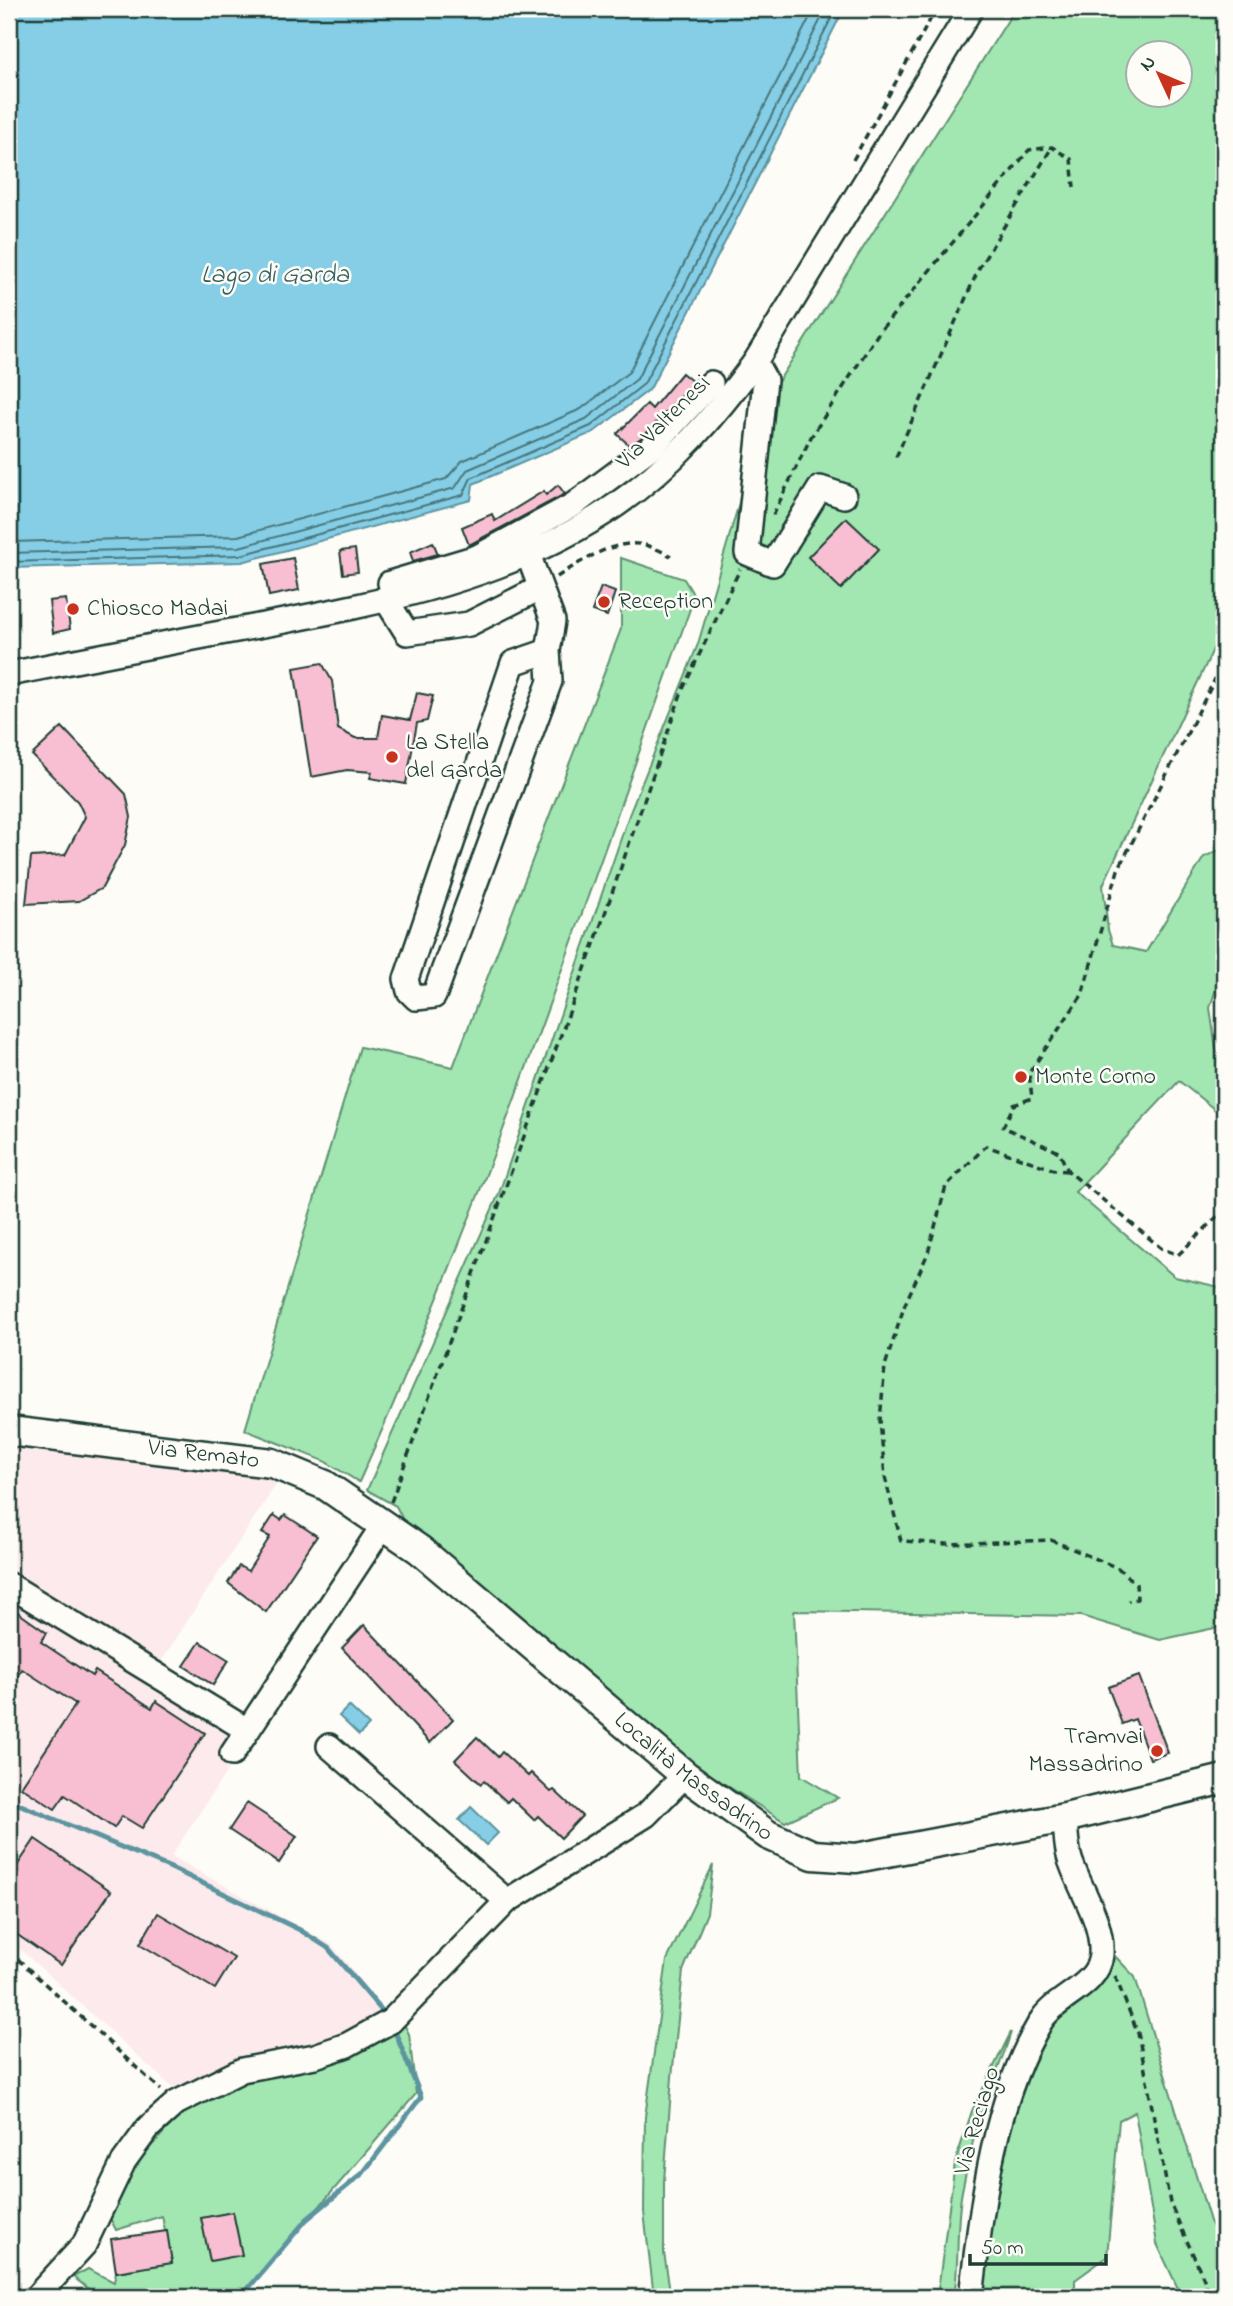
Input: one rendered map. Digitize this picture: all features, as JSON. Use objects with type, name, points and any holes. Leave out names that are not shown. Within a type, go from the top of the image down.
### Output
[{"type":"main road","name":"Via Remato","points":[[9,1431],[272,1463],[325,1485],[384,1524]]},
{"type":"main road","name":"Località Massadrino","points":[[384,1524],[420,1550],[685,1775],[768,1835],[813,1855],[856,1858],[1065,1822],[1224,1779]]},
{"type":"street","name":"Via Valtenesi","points":[[9,674],[252,627],[347,601],[385,598],[457,581],[528,554],[615,506],[657,473],[717,414],[755,362],[971,9]]},
{"type":"street","points":[[755,362],[765,380],[747,552],[774,564],[820,488],[844,496]]},
{"type":"street","points":[[274,611],[347,601],[477,557],[573,505],[654,445],[711,383]]},
{"type":"street","points":[[528,554],[553,621],[548,651],[550,681],[434,996],[427,999],[416,998],[409,991],[406,979],[513,663],[548,651]]},
{"type":"street","points":[[385,598],[407,633],[469,624],[540,588]]},
{"type":"street","points":[[232,1754],[384,1524]]},
{"type":"street","points":[[9,1585],[247,1730]]},
{"type":"street","points":[[329,1746],[507,1901]]},
{"type":"street","points":[[36,2297],[84,2245],[124,2161],[148,2128],[176,2103],[242,2070],[315,2056],[370,2035],[391,2021],[507,1901],[646,1815],[685,1775]]},
{"type":"street","points":[[1065,1822],[1070,1862],[1100,1931],[1101,1959]]},
{"type":"street","name":"Via Reciago","points":[[971,2297],[983,2200],[1012,2081],[1043,2018],[1084,1984],[1101,1959]]},
{"type":"path","points":[[896,457],[979,268],[1052,147]]},
{"type":"path","points":[[748,527],[766,530],[811,436],[879,332],[1029,150],[1052,147],[1071,159],[1074,187]]},
{"type":"path","points":[[540,588],[596,554],[620,547],[643,544],[671,556]]},
{"type":"path","points":[[384,1524],[602,922],[682,691],[747,552]]},
{"type":"path","points":[[1224,653],[1216,677],[1118,870],[1082,995],[1029,1073],[1032,1098],[1014,1105],[1003,1127],[1059,1152],[1068,1171],[1161,1248],[1178,1255],[1224,1210]]},
{"type":"path","points":[[1068,1171],[1055,1170],[986,1146],[946,1186],[928,1253],[905,1304],[885,1366],[880,1420],[885,1477],[901,1541],[947,1545],[1051,1540],[1118,1568],[1136,1584],[1137,1599],[1128,1601]]},
{"type":"path","points":[[9,1951],[176,2103]]},
{"type":"path","points":[[1101,1959],[1111,1964],[1138,2033],[1170,2203],[1212,2297]]},
{"type":"shaded area","points":[[9,1442],[222,1469],[279,1480],[156,1669],[257,1725],[171,1856],[332,1945],[389,2016],[361,2032],[182,2096],[9,1939]]},
{"type":"green space","points":[[1015,9],[1224,9],[1224,626],[1103,885],[1108,930],[1113,945],[1146,952],[1204,857],[1224,848],[1224,963],[1210,1008],[1216,1049],[1224,1067],[1224,1117],[1179,1081],[1075,1192],[1175,1277],[1224,1288],[1224,1626],[1160,1640],[1081,1616],[794,1611],[801,1776],[838,1798],[785,1822],[716,1779],[692,1772],[403,1520],[396,1506],[367,1490],[498,1196],[629,815],[698,644],[771,393]]},
{"type":"green space","points":[[621,558],[684,579],[693,594],[690,609],[492,1158],[406,1375],[359,1482],[324,1461],[245,1430],[360,1047],[453,1067],[621,629]]},
{"type":"green space","points":[[713,1865],[707,1913],[683,1971],[672,2077],[664,2181],[664,2253],[671,2297],[654,2297],[644,2212],[645,2117],[667,1960]]},
{"type":"green space","points":[[1112,1953],[1135,1977],[1210,2221],[1224,2248],[1224,2297],[1182,2297],[1157,2244],[1135,2112],[1119,2120],[1107,2257],[1075,2280],[1075,2297],[975,2297],[1015,2092],[1058,2014]]},
{"type":"green space","points":[[404,2024],[409,2034],[416,2094],[252,2285],[237,2297],[99,2297],[73,2277],[88,2269],[114,2282],[116,2272],[172,2263],[162,2216],[116,2230],[109,2216],[121,2185],[136,2163],[195,2098]]},
{"type":"green space","points":[[1011,2032],[979,2118],[962,2191],[954,2297],[937,2297],[955,2163],[972,2111]]},
{"type":"water","name":"Lago di Garda","points":[[9,9],[844,9],[650,389],[594,432],[473,484],[471,500],[242,562],[9,568]]},
{"type":"water","points":[[349,1706],[369,1725],[359,1735],[339,1716]]},
{"type":"water","points":[[471,1807],[498,1833],[486,1845],[459,1820]]},
{"type":"building","points":[[682,373],[693,382],[645,435],[630,446],[617,434],[647,404],[652,409]]},
{"type":"building","points":[[558,485],[565,494],[469,545],[462,527],[492,514],[495,521],[544,491],[546,495]]},
{"type":"building","points":[[846,518],[879,549],[841,589],[808,557]]},
{"type":"building","points":[[433,542],[438,554],[413,561],[410,552]]},
{"type":"building","points":[[355,549],[358,572],[343,574],[340,551]]},
{"type":"building","points":[[293,558],[299,590],[269,596],[263,564]]},
{"type":"building","name":"Reception","points":[[601,587],[615,592],[607,616],[592,611]]},
{"type":"building","points":[[66,599],[70,629],[53,633],[49,601]]},
{"type":"building","points":[[322,663],[332,681],[338,729],[355,738],[378,738],[382,715],[410,720],[417,693],[433,696],[427,721],[417,723],[406,784],[370,778],[372,772],[347,770],[311,777],[294,668]]},
{"type":"building","points":[[62,727],[126,794],[131,817],[125,845],[102,888],[79,901],[26,904],[31,857],[65,855],[85,817],[78,802],[32,755]]},
{"type":"building","points":[[274,1515],[281,1520],[285,1515],[317,1536],[266,1612],[228,1583],[239,1566],[248,1571],[270,1537],[262,1533]]},
{"type":"building","points":[[9,1606],[47,1633],[41,1642],[92,1676],[95,1671],[152,1708],[156,1701],[205,1733],[142,1828],[122,1816],[114,1828],[65,1795],[55,1809],[21,1787],[76,1704],[22,1669],[9,1688]]},
{"type":"building","points":[[364,1625],[453,1719],[430,1743],[342,1648]]},
{"type":"building","points":[[200,1642],[229,1660],[213,1685],[184,1666]]},
{"type":"building","points":[[1139,1676],[1168,1753],[1150,1759],[1135,1719],[1122,1724],[1108,1687]]},
{"type":"building","points":[[477,1737],[498,1757],[502,1752],[528,1776],[531,1773],[551,1792],[554,1790],[582,1816],[561,1838],[538,1816],[534,1820],[511,1798],[507,1802],[484,1781],[481,1784],[455,1760]]},
{"type":"building","points":[[247,1803],[297,1836],[279,1863],[229,1830]]},
{"type":"building","points":[[35,1839],[111,1891],[61,1965],[9,1929],[9,1878]]},
{"type":"building","points":[[158,1913],[234,1958],[215,1989],[140,1944]]},
{"type":"building","points":[[233,2212],[242,2255],[210,2261],[201,2218]]},
{"type":"building","points":[[167,2231],[172,2263],[116,2272],[111,2239]]},
{"type":"waterway","points":[[9,1800],[171,1868],[300,1930],[328,1948],[383,2012]]},
{"type":"waterway","points":[[241,2297],[306,2220],[363,2173],[421,2097],[396,2034]]},
{"type":"place","name":"Reception","points":[[604,602]]},
{"type":"place","name":"Chiosco Madai","points":[[73,609]]},
{"type":"place","name":"La Stella del Garda","points":[[392,757]]},
{"type":"place","name":"Monte Corno","points":[[1021,1077]]},
{"type":"place","name":"Tramvai Massadrino","points":[[1157,1751]]}]
